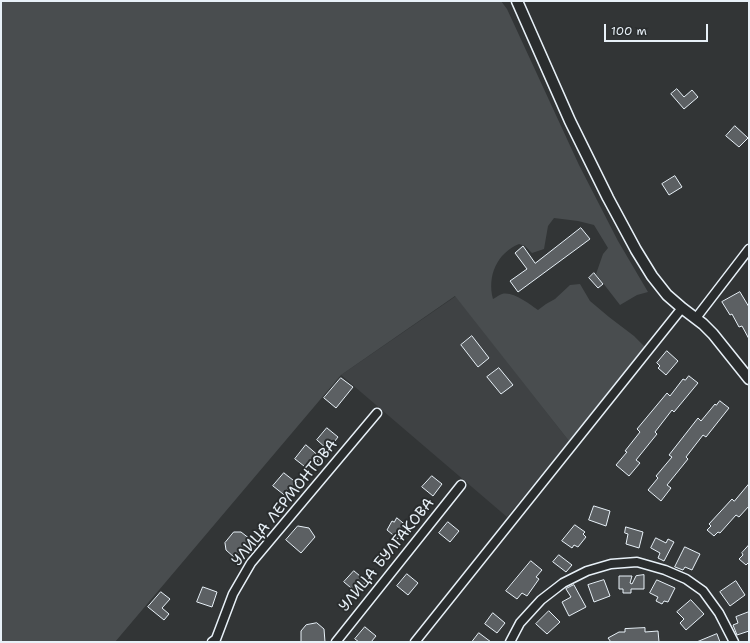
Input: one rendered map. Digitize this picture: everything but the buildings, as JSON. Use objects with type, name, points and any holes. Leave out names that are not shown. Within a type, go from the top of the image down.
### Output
[{"type":"street","points":[[517,1],[570,121],[608,198],[636,250],[652,276],[667,295],[696,318],[713,334],[749,379]]},
{"type":"street","points":[[696,318],[749,249]]},
{"type":"street","points":[[415,642],[682,308]]},
{"type":"street","name":"УЛИЦА ЛЕРМОНТОВА","points":[[216,641],[233,594],[251,563],[377,413]]},
{"type":"street","name":"УЛИЦА БУЛГАКОВА","points":[[336,642],[461,485]]},
{"type":"street","points":[[510,642],[520,623],[541,600],[563,583],[587,571],[611,564],[637,562],[665,570],[686,579],[703,591],[719,613],[734,642]]},
{"type":"shaded area","points":[[1,1],[501,1],[507,9],[579,165],[618,241],[648,292],[637,295],[620,305],[596,274],[603,254],[608,248],[594,225],[554,218],[548,226],[544,249],[532,253],[525,246],[519,244],[511,248],[500,259],[491,282],[493,299],[502,294],[511,294],[538,310],[555,299],[570,285],[580,284],[590,301],[634,336],[645,347],[569,441],[455,296],[341,375],[115,642],[1,642]]},
{"type":"shaded area","points":[[456,296],[569,441],[507,517],[341,375]]}]
